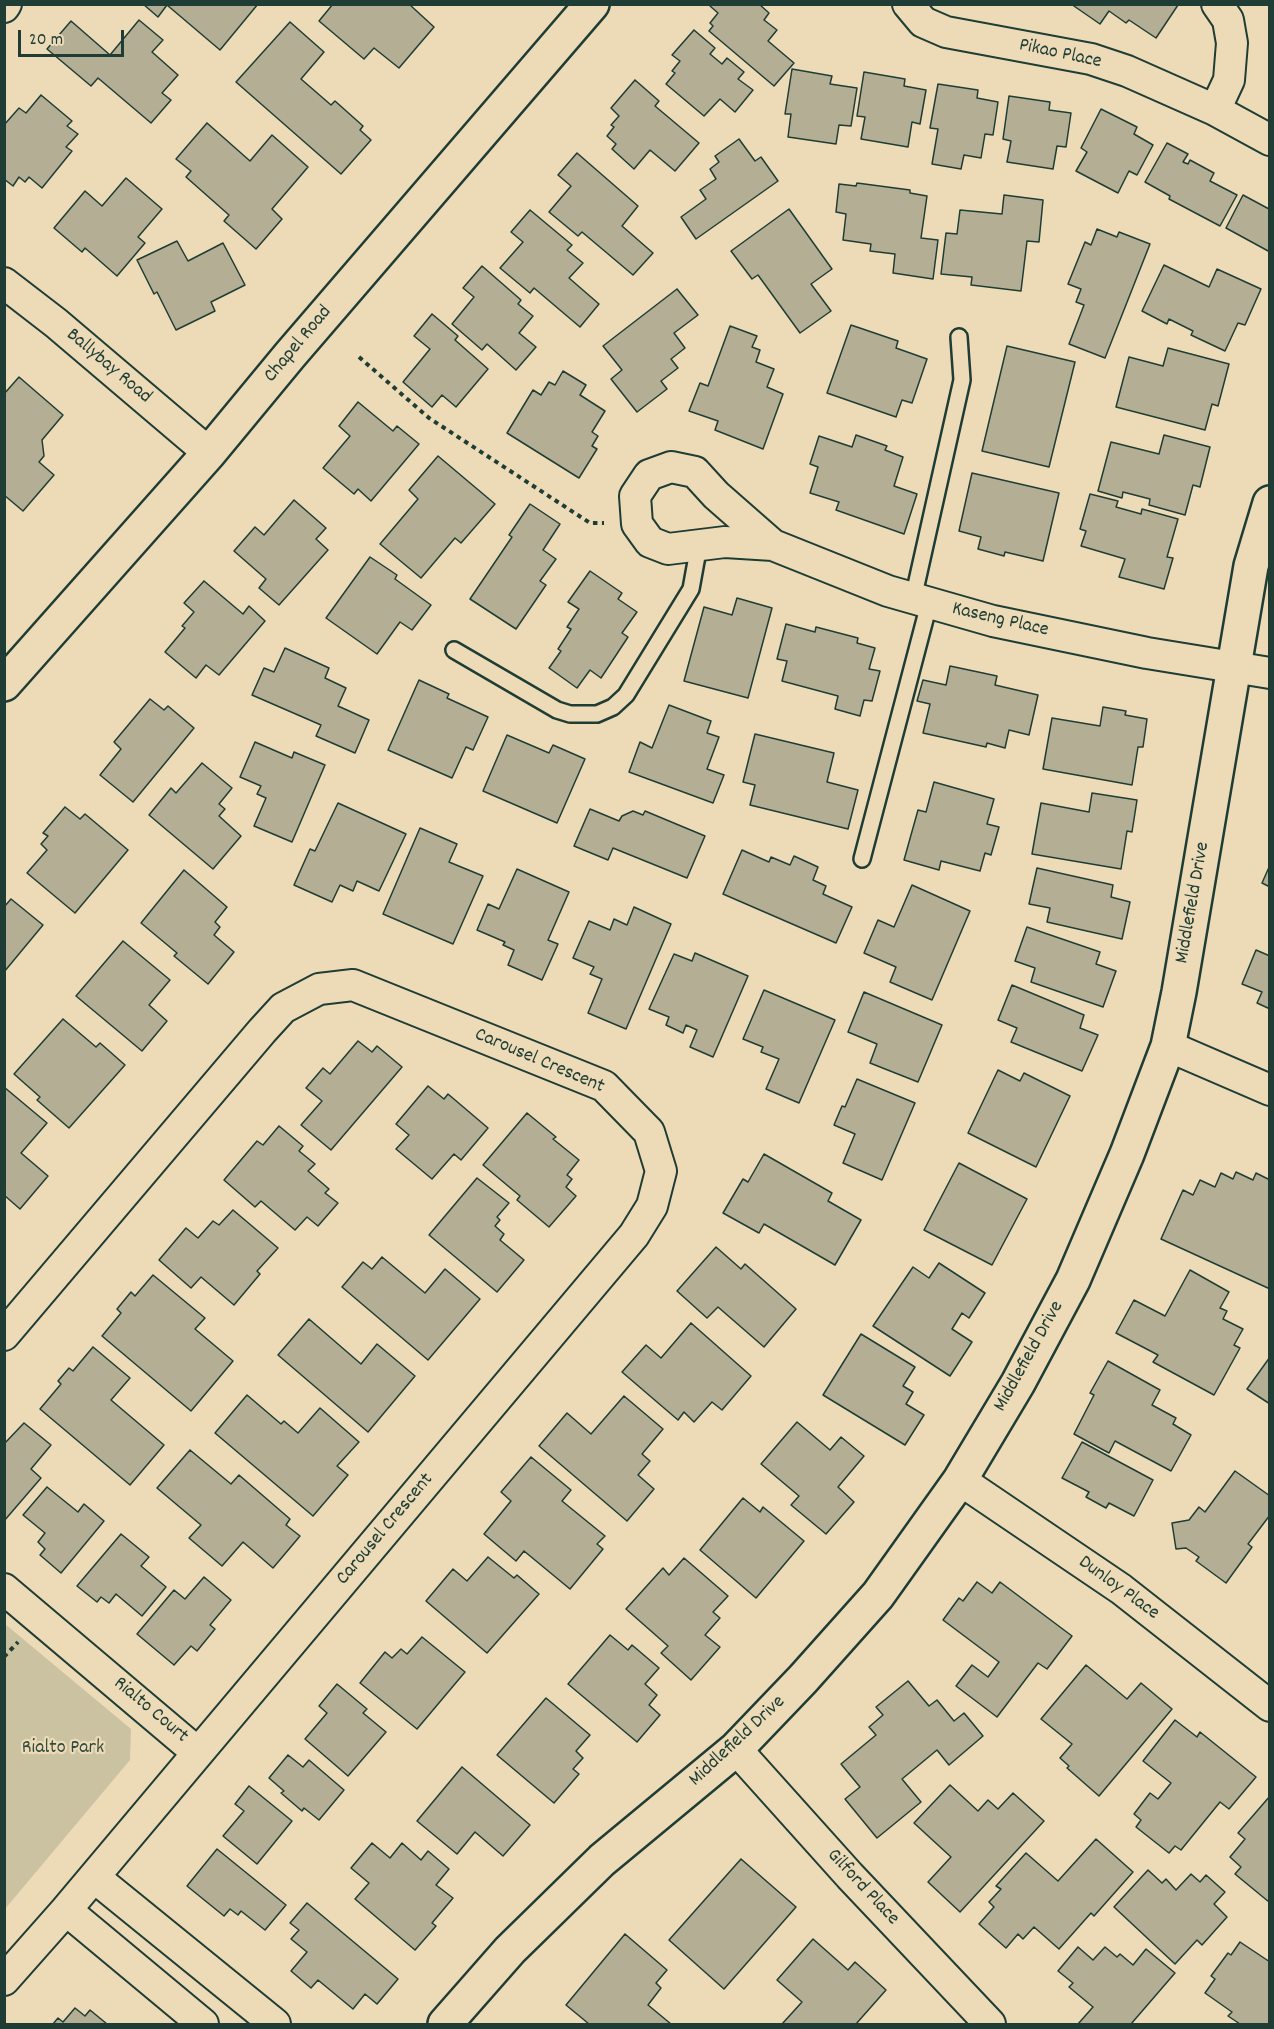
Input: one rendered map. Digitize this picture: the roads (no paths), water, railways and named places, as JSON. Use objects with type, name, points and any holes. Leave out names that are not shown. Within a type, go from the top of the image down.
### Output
[{"type":"street","name":"Chapel Road","points":[[4,684],[209,453],[290,354],[592,4]]},
{"type":"street","name":"Pikao Place","points":[[908,4],[923,22],[946,32],[1091,59],[1127,71],[1215,110],[1269,140]]},
{"type":"street","points":[[1215,110],[1228,80],[1232,43],[1228,20],[1217,4]]},
{"type":"street","name":"Ballybay Road","points":[[4,283],[56,323],[209,453]]},
{"type":"street","name":"Kaseng Place","points":[[773,545],[716,495],[695,472],[671,467],[649,475],[635,496],[637,524],[650,542],[668,549],[725,542],[773,545],[888,591],[993,621],[1147,652],[1269,673]]},
{"type":"street","name":"Middlefield Drive","points":[[445,2025],[510,1950],[602,1860],[736,1749],[803,1679],[878,1595],[960,1480],[1018,1383],[1073,1280],[1127,1154],[1168,1046],[1251,566],[1269,503]]},
{"type":"street","name":"Carousel Crescent","points":[[4,1335],[262,1030],[283,1008],[319,989],[353,985],[604,1086],[649,1132],[661,1171],[652,1206],[634,1235],[198,1752]]},
{"type":"street","points":[[1168,1046],[1269,1090]]},
{"type":"street","name":"Dunloy Place","points":[[960,1480],[1121,1589],[1269,1706]]},
{"type":"street","name":"Rialto Court","points":[[4,1589],[198,1752],[66,1910],[4,1980]]},
{"type":"street","name":"Gilford Place","points":[[736,1749],[850,1876],[990,2025]]},
{"type":"street","points":[[94,1877],[275,2025]]},
{"type":"street","points":[[66,1910],[202,2025]]},
{"type":"street","points":[[179,2005],[208,1970]]},
{"type":"lane","points":[[862,859],[921,601],[962,380],[959,337]]},
{"type":"lane","points":[[454,650],[557,710],[584,716],[605,711],[626,695],[691,588],[699,545]]},
{"type":"park label","name":"Rialto Park","points":[[63,1749]]}]
